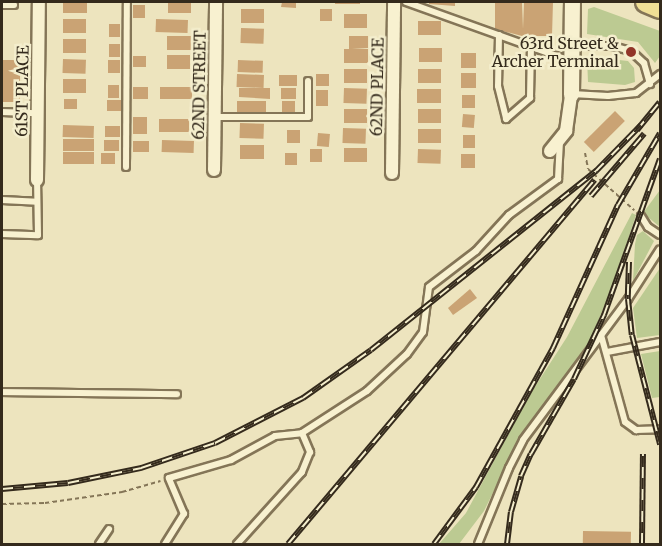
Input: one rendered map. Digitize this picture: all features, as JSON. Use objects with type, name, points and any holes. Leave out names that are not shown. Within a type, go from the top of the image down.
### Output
[{"type":"main road","points":[[646,2],[660,8]]},
{"type":"street","name":"61ST PLACE","points":[[37,180],[39,2]]},
{"type":"street","name":"62ND STREET","points":[[214,170],[216,2]]},
{"type":"street","name":"62ND PLACE","points":[[392,174],[394,2]]},
{"type":"street","points":[[550,151],[560,140],[569,121],[572,2]]},
{"type":"lane","points":[[126,166],[127,2]]},
{"type":"lane","points":[[406,2],[531,47],[571,54],[612,46],[631,51],[644,63],[650,84]]},
{"type":"lane","points":[[2,5],[14,5]]},
{"type":"lane","points":[[499,35],[498,86],[506,119],[530,98],[531,47]]},
{"type":"lane","points":[[571,94],[623,96],[636,93],[660,75]]},
{"type":"lane","points":[[215,117],[308,117],[308,81]]},
{"type":"lane","points":[[2,112],[38,113]]},
{"type":"lane","points":[[165,544],[184,514],[168,478],[231,460],[275,436],[302,433],[367,391],[407,354],[423,332],[429,287],[476,251],[509,215],[558,178],[560,140]]},
{"type":"lane","points":[[2,234],[38,236],[37,180]]},
{"type":"lane","points":[[2,200],[38,202]]},
{"type":"lane","points":[[641,216],[648,227],[660,235]]},
{"type":"lane","points":[[478,544],[523,440],[601,335],[660,249]]},
{"type":"lane","points":[[601,335],[625,422],[636,430],[660,429]]},
{"type":"lane","points":[[607,352],[660,342]]},
{"type":"lane","points":[[2,392],[177,394]]},
{"type":"lane","points":[[237,544],[302,472],[310,452],[302,433]]},
{"type":"lane","points":[[99,544],[109,529]]},
{"type":"path","points":[[585,153],[588,169],[612,193],[641,216]]},
{"type":"path","points":[[2,504],[45,503],[122,492],[168,478]]},
{"type":"green space","points":[[594,7],[660,31],[660,56],[655,63],[638,42],[587,34],[588,9]]},
{"type":"green space","points":[[587,58],[594,58],[594,69],[601,69],[601,58],[628,61],[634,68],[635,82],[625,85],[588,82]]},
{"type":"green space","points":[[660,190],[660,227],[643,213]]},
{"type":"green space","points":[[632,213],[636,215],[613,285],[589,343],[524,430],[484,511],[459,544],[439,544],[466,513],[529,396],[567,337]]},
{"type":"green space","points":[[643,231],[654,241],[633,281],[635,244],[637,235]]},
{"type":"green space","points":[[660,268],[660,335],[637,338],[633,308]]},
{"type":"green space","points":[[660,351],[660,397],[652,398],[641,354]]},
{"type":"building","points":[[63,2],[87,2],[87,13],[63,13]]},
{"type":"building","points":[[168,2],[191,2],[191,13],[168,13]]},
{"type":"building","points":[[282,2],[296,2],[296,8],[281,7]]},
{"type":"building","points":[[335,2],[360,2],[360,4],[335,4]]},
{"type":"building","points":[[429,2],[455,2],[455,6],[429,4]]},
{"type":"building","points":[[495,2],[522,2],[523,29],[524,2],[553,2],[552,36],[522,36],[495,29]]},
{"type":"building","points":[[133,5],[145,5],[145,18],[133,18]]},
{"type":"building","points":[[241,9],[264,9],[264,23],[241,23]]},
{"type":"building","points":[[320,9],[332,9],[332,21],[320,21]]},
{"type":"building","points":[[344,14],[367,14],[367,28],[344,28]]},
{"type":"building","points":[[63,19],[86,19],[86,33],[63,33]]},
{"type":"building","points":[[156,19],[188,20],[188,33],[156,32]]},
{"type":"building","points":[[418,21],[441,21],[441,35],[418,35]]},
{"type":"building","points":[[109,24],[120,24],[120,37],[109,37]]},
{"type":"building","points":[[241,28],[264,29],[263,44],[240,43]]},
{"type":"building","points":[[167,36],[191,36],[191,50],[167,50]]},
{"type":"building","points":[[349,36],[368,36],[368,48],[352,48],[368,49],[368,63],[344,63],[344,49],[349,49]]},
{"type":"building","points":[[63,39],[86,39],[86,53],[63,53]]},
{"type":"building","points":[[109,44],[120,44],[120,57],[109,57]]},
{"type":"building","points":[[419,48],[442,48],[442,62],[419,62]]},
{"type":"building","points":[[461,53],[476,53],[476,68],[461,68]]},
{"type":"building","points":[[167,55],[190,55],[190,69],[167,69]]},
{"type":"building","points":[[133,56],[146,56],[146,67],[133,67]]},
{"type":"building","points":[[63,59],[86,60],[85,74],[63,73]]},
{"type":"building","points":[[2,60],[20,60],[20,102],[2,102]]},
{"type":"building","points":[[108,60],[120,60],[120,73],[108,73]]},
{"type":"building","points":[[238,60],[263,61],[263,73],[238,72]]},
{"type":"building","points":[[594,61],[601,61],[601,69],[594,69]]},
{"type":"building","points":[[344,69],[367,69],[367,83],[344,83]]},
{"type":"building","points":[[418,69],[441,69],[441,83],[418,83]]},
{"type":"building","points":[[461,73],[476,73],[476,88],[461,88]]},
{"type":"building","points":[[237,74],[264,75],[264,88],[237,87]]},
{"type":"building","points":[[316,74],[329,74],[329,86],[316,86]]},
{"type":"building","points":[[279,75],[297,75],[297,86],[279,86]]},
{"type":"building","points":[[63,79],[86,79],[86,93],[63,93]]},
{"type":"building","points":[[108,85],[119,85],[119,98],[108,98]]},
{"type":"building","points":[[133,87],[148,87],[148,99],[133,99]]},
{"type":"building","points":[[160,87],[192,87],[192,99],[160,99]]},
{"type":"building","points":[[239,88],[270,88],[270,99],[239,97]]},
{"type":"building","points":[[281,88],[296,88],[296,99],[281,99]]},
{"type":"building","points":[[344,88],[367,89],[366,104],[343,103]]},
{"type":"building","points":[[417,89],[441,89],[441,103],[417,103]]},
{"type":"building","points":[[316,90],[328,90],[328,106],[316,106]]},
{"type":"building","points":[[462,95],[475,95],[475,108],[462,108]]},
{"type":"building","points":[[64,99],[77,99],[77,109],[64,109]]},
{"type":"building","points":[[107,100],[122,100],[122,111],[107,111]]},
{"type":"building","points":[[237,101],[266,101],[266,113],[237,113]]},
{"type":"building","points":[[282,101],[295,101],[295,114],[282,114]]},
{"type":"building","points":[[344,109],[367,109],[367,123],[344,123]]},
{"type":"building","points":[[418,109],[441,109],[441,123],[418,123]]},
{"type":"building","points":[[615,111],[625,121],[594,152],[584,142]]},
{"type":"building","points":[[463,114],[475,115],[474,128],[462,127]]},
{"type":"building","points":[[133,117],[147,117],[147,134],[133,134]]},
{"type":"building","points":[[159,119],[189,119],[189,132],[159,132]]},
{"type":"building","points":[[240,123],[264,124],[263,139],[239,138]]},
{"type":"building","points":[[63,125],[94,126],[94,138],[63,137]]},
{"type":"building","points":[[105,126],[120,126],[120,137],[105,137]]},
{"type":"building","points":[[343,128],[366,129],[365,144],[342,143]]},
{"type":"building","points":[[418,129],[441,129],[441,143],[418,143]]},
{"type":"building","points":[[287,130],[300,130],[300,143],[287,143]]},
{"type":"building","points":[[318,133],[330,134],[329,147],[317,146]]},
{"type":"building","points":[[463,135],[475,135],[475,148],[463,148]]},
{"type":"building","points":[[63,139],[94,139],[94,151],[63,151]]},
{"type":"building","points":[[104,140],[119,140],[119,151],[104,151]]},
{"type":"building","points":[[162,140],[194,141],[194,153],[162,152]]},
{"type":"building","points":[[133,141],[149,141],[149,152],[133,152]]},
{"type":"building","points":[[240,145],[264,145],[264,159],[240,159]]},
{"type":"building","points":[[344,148],[367,148],[367,162],[344,162]]},
{"type":"building","points":[[310,149],[322,149],[322,162],[310,162]]},
{"type":"building","points":[[418,149],[441,150],[440,164],[418,163]]},
{"type":"building","points":[[63,152],[94,152],[94,164],[63,164]]},
{"type":"building","points":[[101,153],[115,153],[115,164],[101,164]]},
{"type":"building","points":[[285,153],[297,153],[297,165],[285,165]]},
{"type":"building","points":[[461,154],[475,154],[475,168],[461,168]]},
{"type":"building","points":[[470,289],[477,298],[453,315],[448,308]]},
{"type":"building","points":[[583,531],[631,532],[631,544],[583,544]]},
{"type":"railway","points":[[637,130],[660,102]]},
{"type":"railway","points":[[2,489],[68,483],[141,468],[215,443],[303,398],[371,350],[596,171],[641,125]]},
{"type":"railway","points":[[434,544],[476,487],[553,348],[618,205],[660,133]]},
{"type":"railway","points":[[591,196],[644,134]]},
{"type":"railway","points":[[507,544],[511,512],[521,476],[574,379],[604,315],[660,159]]},
{"type":"railway","points":[[288,544],[594,180]]},
{"type":"railway","points":[[629,262],[628,299],[632,335],[660,444]]},
{"type":"railway","points":[[642,544],[643,454]]},
{"type":"place","name":"63rd Street & Archer Terminal","points":[[631,52]]}]
